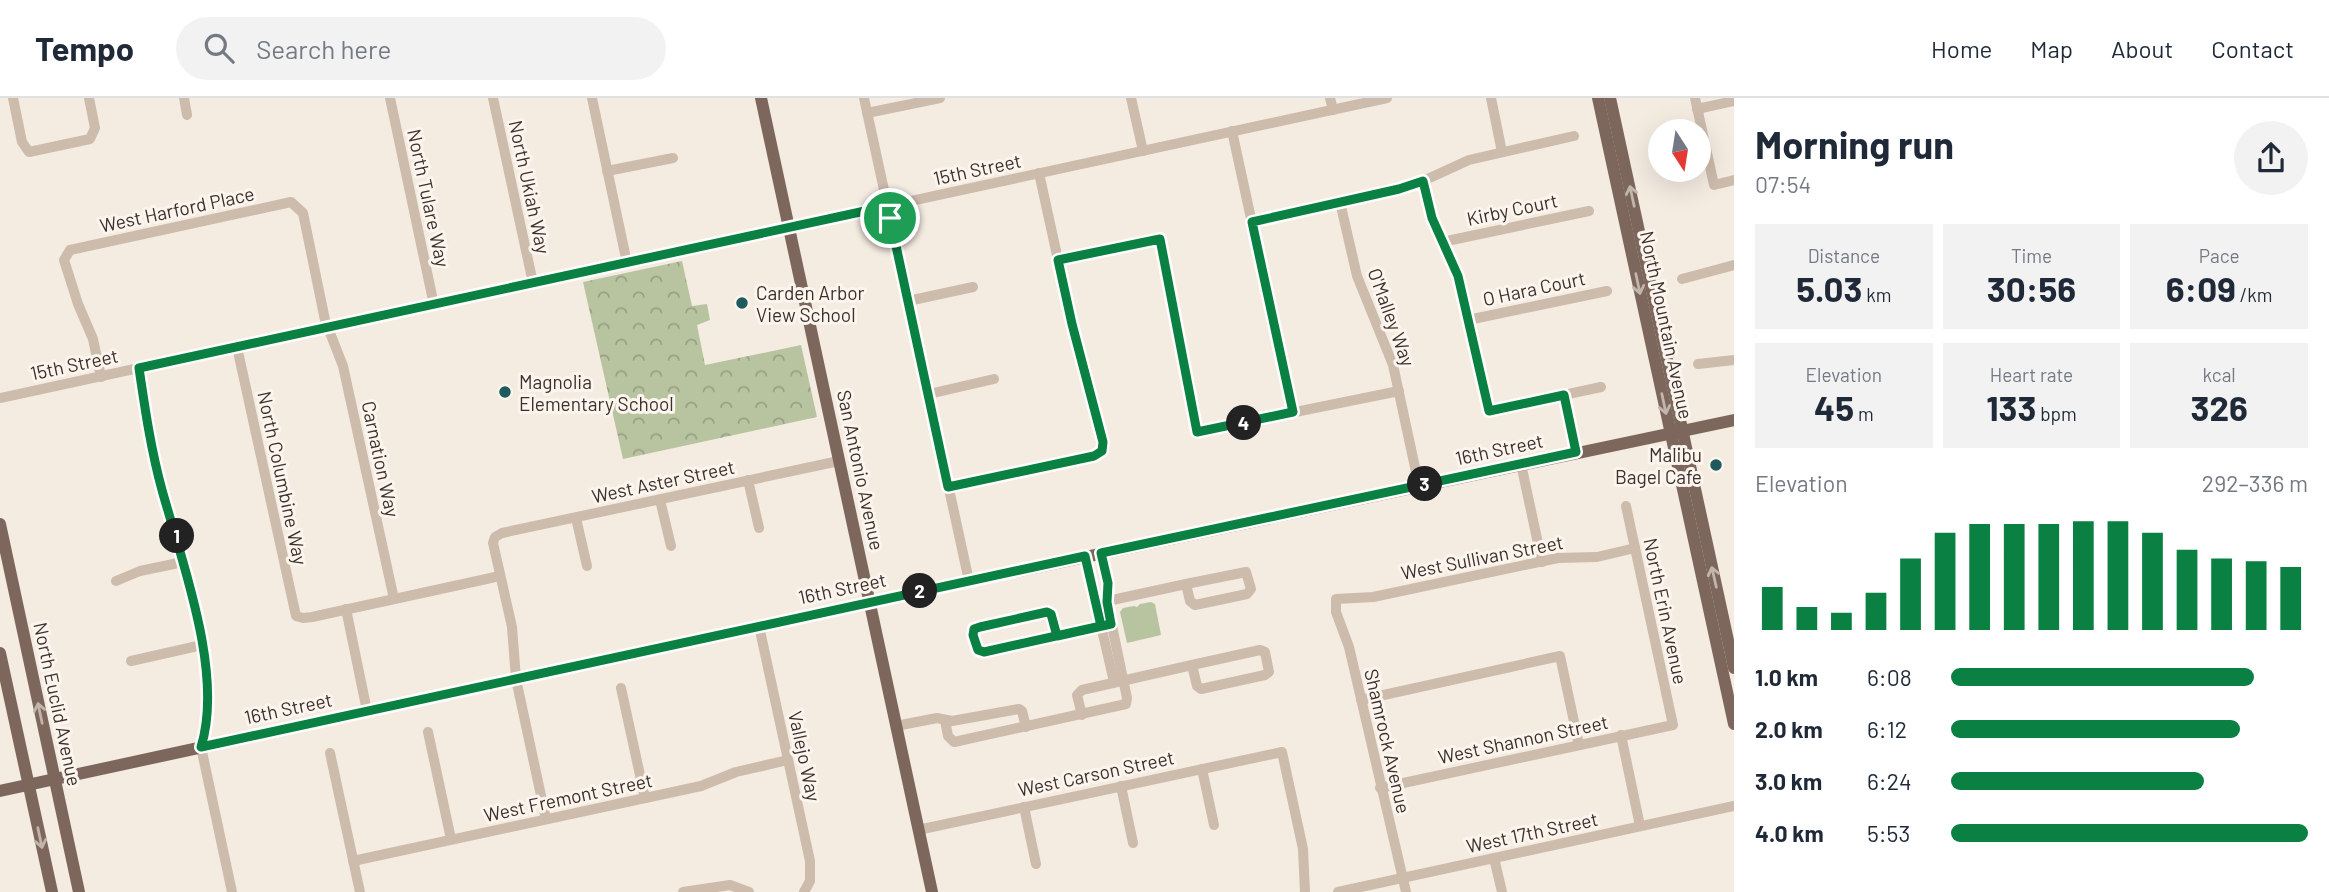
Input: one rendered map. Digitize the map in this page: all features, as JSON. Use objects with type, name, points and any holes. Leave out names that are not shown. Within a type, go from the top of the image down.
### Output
[{"type":"main road","name":"San Antonio Avenue","points":[[761,98],[932,892]]},
{"type":"main road","name":"North Mountain Avenue","points":[[1598,98],[1719,627],[1734,724]]},
{"type":"main road","name":"North Mountain Avenue","points":[[1610,98],[1676,432]]},
{"type":"main road","name":"16th Street","points":[[0,791],[870,602],[1734,420]]},
{"type":"main road","name":"North Euclid Avenue","points":[[0,524],[8,593],[55,779],[79,892]]},
{"type":"main road","name":"North Mountain Avenue","points":[[1719,627],[1734,668]]},
{"type":"main road","points":[[0,653],[52,892]]},
{"type":"street","points":[[13,98],[22,142],[29,152],[90,139],[95,128],[89,98]]},
{"type":"street","points":[[184,98],[187,115]]},
{"type":"street","name":"North Tulare Way","points":[[390,98],[434,304]]},
{"type":"street","name":"North Ukiah Way","points":[[493,98],[533,283]]},
{"type":"street","points":[[592,98],[627,263]]},
{"type":"street","points":[[864,98],[969,581]]},
{"type":"street","points":[[867,114],[940,98]]},
{"type":"street","points":[[1131,98],[1143,151]]},
{"type":"street","points":[[1330,98],[1333,110]]},
{"type":"street","name":"15th Street","points":[[0,398],[1387,98]]},
{"type":"street","points":[[1492,98],[1503,152]]},
{"type":"street","points":[[1734,101],[1696,104],[1714,185],[1734,180]]},
{"type":"street","points":[[1233,131],[1293,412]]},
{"type":"street","points":[[1252,222],[1423,181],[1469,160],[1574,136]]},
{"type":"street","points":[[607,171],[673,158]]},
{"type":"street","points":[[948,487],[1094,456],[1102,451],[1103,442],[1072,324],[1039,173]]},
{"type":"street","points":[[1423,181],[1432,218],[1455,264],[1489,411],[1601,387]]},
{"type":"street","name":"West Harford Place","points":[[101,376],[93,339],[64,260],[70,250],[291,202],[303,213],[327,328]]},
{"type":"street","name":"O'Malley Way","points":[[1340,202],[1357,276],[1387,346],[1419,485]]},
{"type":"street","name":"Kirby Court","points":[[1442,242],[1589,211]]},
{"type":"street","points":[[1058,260],[1160,239],[1197,432],[1399,391]]},
{"type":"street","points":[[1682,279],[1734,265]]},
{"type":"street","points":[[908,300],[972,287]]},
{"type":"street","name":"O Hara Court","points":[[1468,320],[1607,291]]},
{"type":"street","name":"Carnation Way","points":[[327,328],[343,366],[394,599]]},
{"type":"street","name":"North Columbine Way","points":[[237,347],[296,616],[303,618],[346,609]]},
{"type":"street","points":[[1698,364],[1734,360]]},
{"type":"street","points":[[139,368],[162,490],[183,562],[206,663],[205,734],[201,747],[232,892]]},
{"type":"street","points":[[929,394],[994,379]]},
{"type":"street","points":[[1564,395],[1576,452]]},
{"type":"street","name":"West Aster Street","points":[[500,576],[493,543],[495,537],[502,533],[839,461]]},
{"type":"street","points":[[1521,464],[1542,562]]},
{"type":"street","points":[[748,480],[759,528]]},
{"type":"street","points":[[660,500],[671,546]]},
{"type":"street","name":"North Erin Avenue","points":[[1626,506],[1673,724]]},
{"type":"street","points":[[576,518],[587,566]]},
{"type":"street","name":"West Sullivan Street","points":[[1336,600],[1373,597],[1542,562],[1571,557],[1597,557],[1635,548]]},
{"type":"street","points":[[1101,553],[1108,583],[1101,603]]},
{"type":"street","points":[[945,720],[948,736],[954,742],[1124,706],[1127,698],[1118,681],[1101,603],[1085,556]]},
{"type":"street","points":[[116,581],[140,571],[183,562]]},
{"type":"street","points":[[1101,603],[1186,584],[1246,572],[1251,589],[1247,594],[1195,605],[1190,601],[1186,584]]},
{"type":"street","points":[[367,711],[346,609],[500,576],[514,645],[516,679],[546,819]]},
{"type":"street","name":"Shamrock Avenue","points":[[1336,600],[1336,612],[1349,647],[1406,892]]},
{"type":"street","points":[[1057,636],[1051,614],[1047,612],[980,627],[974,629],[973,635],[978,650],[984,652],[1057,636],[1106,625]]},
{"type":"street","name":"Vallejo Way","points":[[760,626],[810,861],[810,881],[804,892]]},
{"type":"street","points":[[131,661],[202,645]]},
{"type":"street","points":[[1082,715],[1077,697],[1079,691],[1118,681],[1260,650],[1265,652],[1269,672],[1202,689],[1197,686],[1192,665]]},
{"type":"street","points":[[1361,700],[1560,656],[1579,745]]},
{"type":"street","points":[[621,688],[645,798]]},
{"type":"street","points":[[895,726],[937,718],[952,721],[1019,709],[1022,710],[1026,727]]},
{"type":"street","name":"West Shannon Street","points":[[1380,788],[1673,724]]},
{"type":"street","points":[[428,732],[451,839]]},
{"type":"street","points":[[1621,736],[1640,826]]},
{"type":"street","name":"West Carson Street","points":[[918,830],[1282,752],[1303,849],[1305,892]]},
{"type":"street","points":[[330,753],[360,892]]},
{"type":"street","name":"West Fremont Street","points":[[353,861],[701,786],[736,772],[789,760]]},
{"type":"street","points":[[1202,769],[1214,825]]},
{"type":"street","points":[[1121,786],[1133,843]]},
{"type":"street","name":"West 17th Street","points":[[1338,892],[1734,806]]},
{"type":"street","points":[[1024,807],[1036,864]]},
{"type":"street","points":[[1494,858],[1502,892]]},
{"type":"street","points":[[683,892],[730,885],[749,892]]},
{"type":"green space","points":[[682,261],[692,306],[707,304],[710,320],[697,325],[705,365],[801,345],[817,417],[623,459],[583,282]]},
{"type":"green space","points":[[1151,602],[1155,604],[1161,635],[1127,643],[1120,612],[1123,608]]},
{"type":"place","name":"Carden Arbor View School","points":[[742,303]]},
{"type":"place","name":"Magnolia Elementary School","points":[[505,392]]},
{"type":"place","name":"Malibu Bagel Cafe","points":[[1716,465]]},
{"type":"route","points":[[890,218],[888,206],[139,368],[162,490],[176,531],[206,663],[205,734],[201,747],[1085,556],[1101,626],[1057,636],[984,652],[976,646],[974,629],[1047,612],[1053,618],[1057,636],[1111,624],[1107,602],[1108,583],[1101,553],[1576,452],[1564,395],[1489,411],[1455,264],[1437,232],[1423,181],[1399,189],[1252,222],[1293,412],[1197,432],[1160,239],[1058,260],[1103,442],[1102,451],[1094,456],[948,487],[890,218]]}]
